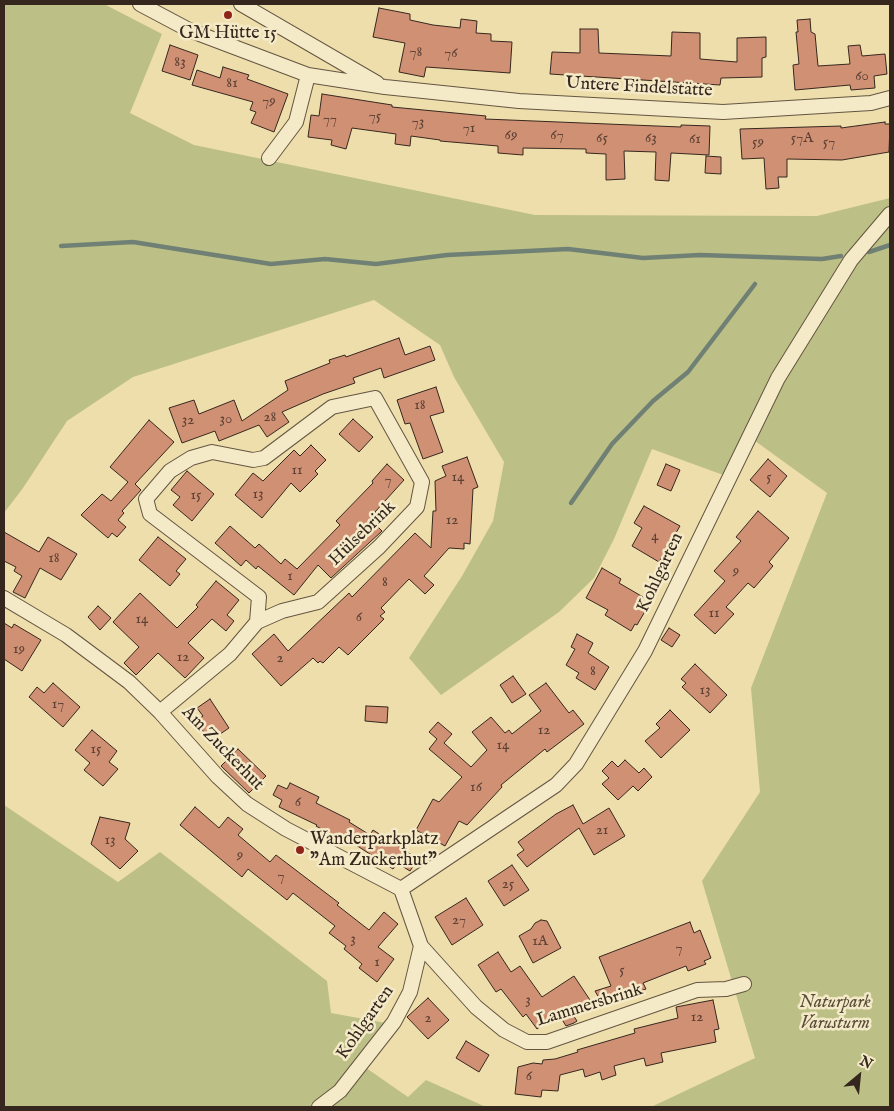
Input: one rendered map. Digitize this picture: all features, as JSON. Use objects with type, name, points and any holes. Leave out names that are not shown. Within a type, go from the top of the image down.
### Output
[{"type":"street","name":"Untere Findelstätte","points":[[140,4],[189,30],[308,75],[385,87],[519,101],[723,112],[871,103],[890,98]]},
{"type":"street","name":"Untere Findelstätte","points":[[242,4],[385,87]]},
{"type":"street","points":[[269,158],[296,122],[308,75]]},
{"type":"street","name":"Kohlgarten","points":[[401,889],[556,785],[576,764],[645,651],[778,378],[851,260],[890,214]]},
{"type":"street","name":"Hülsebrink","points":[[160,712],[230,654],[257,622],[282,611],[318,602],[379,547],[417,508],[422,482],[375,398],[332,406],[264,458],[254,460],[212,452],[191,458],[170,471],[146,499],[150,514],[259,597],[257,622]]},
{"type":"street","name":"Am Zuckerhut","points":[[4,598],[92,652],[129,682],[160,712],[218,777],[247,804],[286,829],[401,889]]},
{"type":"street","points":[[401,889],[421,946]]},
{"type":"street","name":"Kohlgarten","points":[[319,1107],[340,1091],[394,1022],[410,992],[421,946]]},
{"type":"street","name":"Lammersbrink","points":[[421,946],[476,1007],[504,1030],[527,1042],[547,1042],[697,990],[726,989],[744,984]]},
{"type":"green space","name":"Naturpark Varusturm","points":[[4,4],[104,4],[162,34],[130,113],[194,145],[535,215],[817,216],[890,198],[890,1107],[651,1107],[755,1058],[702,881],[760,792],[751,688],[827,493],[751,438],[726,476],[652,449],[614,539],[594,578],[559,612],[441,695],[409,658],[462,576],[493,521],[504,462],[454,377],[440,345],[374,300],[133,377],[67,421],[23,488],[4,513]]},
{"type":"green space","points":[[4,805],[118,882],[160,852],[327,981],[331,1013],[386,1023],[359,1063],[408,1097],[426,1080],[486,1107],[4,1107]]},
{"type":"building","points":[[379,8],[410,14],[410,20],[433,25],[460,28],[461,19],[477,21],[476,33],[491,34],[491,41],[512,42],[510,73],[426,67],[424,77],[399,72],[405,43],[373,37]]},
{"type":"building","points":[[810,19],[811,32],[815,34],[818,66],[850,64],[848,46],[860,45],[862,56],[885,54],[887,74],[874,76],[875,88],[851,90],[850,85],[795,90],[793,65],[799,64],[796,32],[798,32],[797,20]]},
{"type":"building","points":[[580,29],[598,29],[599,53],[671,56],[672,32],[700,33],[700,59],[737,62],[737,38],[766,37],[766,57],[762,58],[762,77],[721,78],[720,85],[550,74],[552,52],[580,53]]},
{"type":"building","points":[[170,45],[198,55],[190,80],[162,71]]},
{"type":"building","points":[[223,67],[249,75],[247,79],[288,94],[274,132],[251,123],[256,112],[250,110],[253,102],[192,85],[197,70],[220,78]]},
{"type":"building","points":[[322,94],[392,105],[392,107],[486,116],[485,119],[681,127],[681,125],[710,126],[709,155],[671,153],[669,181],[655,180],[656,152],[624,151],[625,179],[606,180],[606,154],[586,153],[586,149],[523,148],[523,155],[498,153],[498,146],[440,141],[411,136],[410,146],[395,144],[396,134],[352,128],[346,149],[331,145],[332,140],[308,137],[311,115],[319,116]]},
{"type":"building","points":[[885,122],[885,124],[890,124],[889,152],[842,160],[787,159],[787,177],[778,177],[779,188],[766,189],[764,158],[742,159],[740,129],[841,126],[841,128]]},
{"type":"building","points":[[706,156],[721,157],[721,174],[705,173]]},
{"type":"building","points":[[399,338],[405,355],[430,346],[435,360],[384,378],[381,368],[353,378],[355,383],[323,394],[282,412],[289,422],[267,437],[259,425],[219,441],[215,431],[182,443],[169,408],[194,400],[199,414],[234,400],[242,421],[288,390],[285,381],[330,363],[329,360],[345,355],[346,357]]},
{"type":"building","points":[[436,387],[444,412],[430,416],[443,452],[423,459],[410,423],[405,424],[397,400]]},
{"type":"building","points":[[353,419],[373,437],[359,452],[339,434]]},
{"type":"building","points":[[149,420],[174,442],[135,484],[141,490],[122,511],[124,513],[118,520],[126,527],[117,537],[112,533],[108,538],[81,515],[102,494],[111,501],[128,482],[110,467]]},
{"type":"building","points":[[311,445],[326,460],[315,471],[318,474],[300,492],[291,483],[262,518],[235,495],[253,473],[263,481],[294,450],[300,456]]},
{"type":"building","points":[[467,457],[478,487],[473,489],[470,544],[464,543],[464,549],[449,548],[424,576],[434,585],[425,594],[409,579],[381,608],[385,612],[380,616],[384,619],[348,655],[339,647],[323,663],[320,661],[318,663],[313,658],[281,686],[252,654],[274,634],[288,651],[349,593],[352,597],[415,533],[431,548],[433,511],[436,511],[435,481],[446,476],[442,466]]},
{"type":"building","points":[[768,459],[787,476],[770,497],[750,480]]},
{"type":"building","points":[[387,464],[404,480],[375,512],[378,515],[372,521],[382,531],[331,578],[318,565],[294,595],[258,566],[256,569],[246,560],[241,566],[215,543],[230,526],[255,548],[259,544],[281,564],[285,559],[297,569],[340,525],[336,521],[373,483],[372,481]]},
{"type":"building","points":[[666,464],[680,470],[671,491],[657,485]]},
{"type":"building","points":[[187,471],[214,494],[192,521],[173,505],[180,497],[171,490]]},
{"type":"building","points":[[644,506],[680,526],[659,562],[632,546],[642,528],[634,523]]},
{"type":"building","points":[[758,511],[789,538],[769,562],[773,566],[754,588],[748,583],[726,607],[734,614],[715,634],[694,615],[725,581],[714,571],[741,541],[736,537]]},
{"type":"building","points":[[4,532],[39,552],[48,537],[77,554],[61,580],[40,568],[25,598],[13,592],[22,576],[14,571],[16,567],[4,561]]},
{"type":"building","points":[[158,537],[186,559],[176,571],[180,574],[170,586],[139,560]]},
{"type":"building","points":[[602,568],[621,579],[619,583],[643,597],[639,603],[647,608],[631,631],[605,615],[608,610],[586,598]]},
{"type":"building","points":[[216,581],[239,600],[227,615],[234,621],[226,631],[212,619],[188,643],[204,658],[185,678],[158,653],[136,675],[124,663],[139,647],[113,622],[140,593],[177,628],[198,607],[196,605]]},
{"type":"building","points":[[98,606],[111,618],[100,630],[88,617]]},
{"type":"building","points":[[4,623],[12,628],[14,624],[41,640],[22,671],[4,659]]},
{"type":"building","points":[[669,628],[680,635],[672,647],[661,640]]},
{"type":"building","points":[[577,634],[593,643],[588,653],[609,667],[595,690],[576,678],[579,673],[566,665],[575,649],[571,647]]},
{"type":"building","points":[[695,664],[727,695],[710,713],[682,687],[686,683],[681,679]]},
{"type":"building","points":[[513,676],[526,694],[512,703],[500,685]]},
{"type":"building","points":[[53,683],[80,707],[63,727],[29,697],[37,687],[44,693]]},
{"type":"building","points":[[546,683],[569,713],[573,710],[584,724],[547,752],[545,749],[501,785],[502,787],[467,825],[459,821],[445,846],[416,830],[433,799],[439,802],[462,777],[429,749],[437,739],[429,732],[438,722],[452,734],[444,743],[471,767],[487,750],[472,732],[491,717],[505,733],[509,730],[512,734],[541,711],[529,695]]},
{"type":"building","points":[[210,699],[229,728],[210,741],[196,721],[203,716],[197,708]]},
{"type":"building","points":[[366,706],[388,707],[387,723],[365,721]]},
{"type":"building","points":[[670,710],[690,730],[661,758],[645,741],[660,728],[656,724]]},
{"type":"building","points":[[92,730],[117,751],[109,762],[118,769],[103,786],[84,770],[90,763],[75,750]]},
{"type":"building","points":[[238,749],[266,776],[249,793],[221,766]]},
{"type":"building","points":[[625,760],[639,773],[644,768],[652,777],[638,791],[633,786],[618,800],[602,784],[609,778],[602,771],[612,761],[618,767]]},
{"type":"building","points":[[290,783],[319,797],[316,803],[350,820],[349,822],[370,835],[373,830],[418,859],[410,871],[397,863],[393,869],[342,836],[340,839],[317,825],[279,807],[282,800],[273,795],[278,785],[287,789]]},
{"type":"building","points":[[573,805],[583,824],[609,808],[625,836],[594,855],[579,828],[527,867],[517,855],[524,850],[518,842],[556,814]]},
{"type":"building","points":[[195,807],[219,828],[228,817],[243,829],[238,835],[270,862],[276,855],[339,903],[337,905],[369,930],[384,912],[398,924],[378,947],[394,959],[377,982],[359,968],[362,964],[344,949],[346,946],[329,933],[335,926],[293,893],[287,900],[248,869],[242,877],[180,825]]},
{"type":"building","points":[[100,817],[130,823],[125,839],[138,851],[120,869],[91,844]]},
{"type":"building","points":[[512,865],[529,890],[504,906],[488,881]]},
{"type":"building","points":[[466,898],[483,925],[452,945],[435,917]]},
{"type":"building","points":[[541,920],[547,921],[561,948],[533,963],[519,936]]},
{"type":"building","points":[[690,922],[694,933],[700,930],[711,958],[704,961],[706,964],[688,971],[686,966],[643,983],[646,989],[603,1005],[595,991],[611,986],[599,957]]},
{"type":"building","points":[[498,952],[511,972],[520,966],[542,997],[574,976],[592,1003],[573,1015],[577,1021],[574,1023],[566,1026],[558,1013],[537,1029],[526,1014],[523,1017],[501,989],[496,992],[478,965]]},
{"type":"building","points":[[428,998],[449,1020],[428,1039],[407,1017]]},
{"type":"building","points":[[713,1000],[719,1029],[714,1030],[716,1042],[661,1053],[663,1062],[646,1066],[644,1058],[614,1066],[616,1075],[602,1080],[600,1072],[585,1077],[583,1069],[560,1075],[558,1091],[542,1090],[541,1097],[515,1094],[518,1067],[533,1063],[542,1064],[543,1060],[555,1059],[578,1052],[577,1050],[635,1033],[634,1029],[678,1018],[676,1007]]},
{"type":"building","points":[[466,1041],[489,1055],[479,1072],[456,1058]]},
{"type":"waterway","points":[[61,246],[133,242],[271,264],[325,259],[376,264],[447,255],[568,249],[643,258],[700,255],[822,259],[841,256]]},
{"type":"waterway","points":[[869,252],[890,245]]},
{"type":"waterway","points":[[571,503],[612,444],[653,401],[688,372],[755,284]]},
{"type":"place","name":"GM Hütte 15","points":[[228,15]]},
{"type":"place","name":"Wanderparkplatz \"Am Zuckerhut\"","points":[[300,850]]}]
